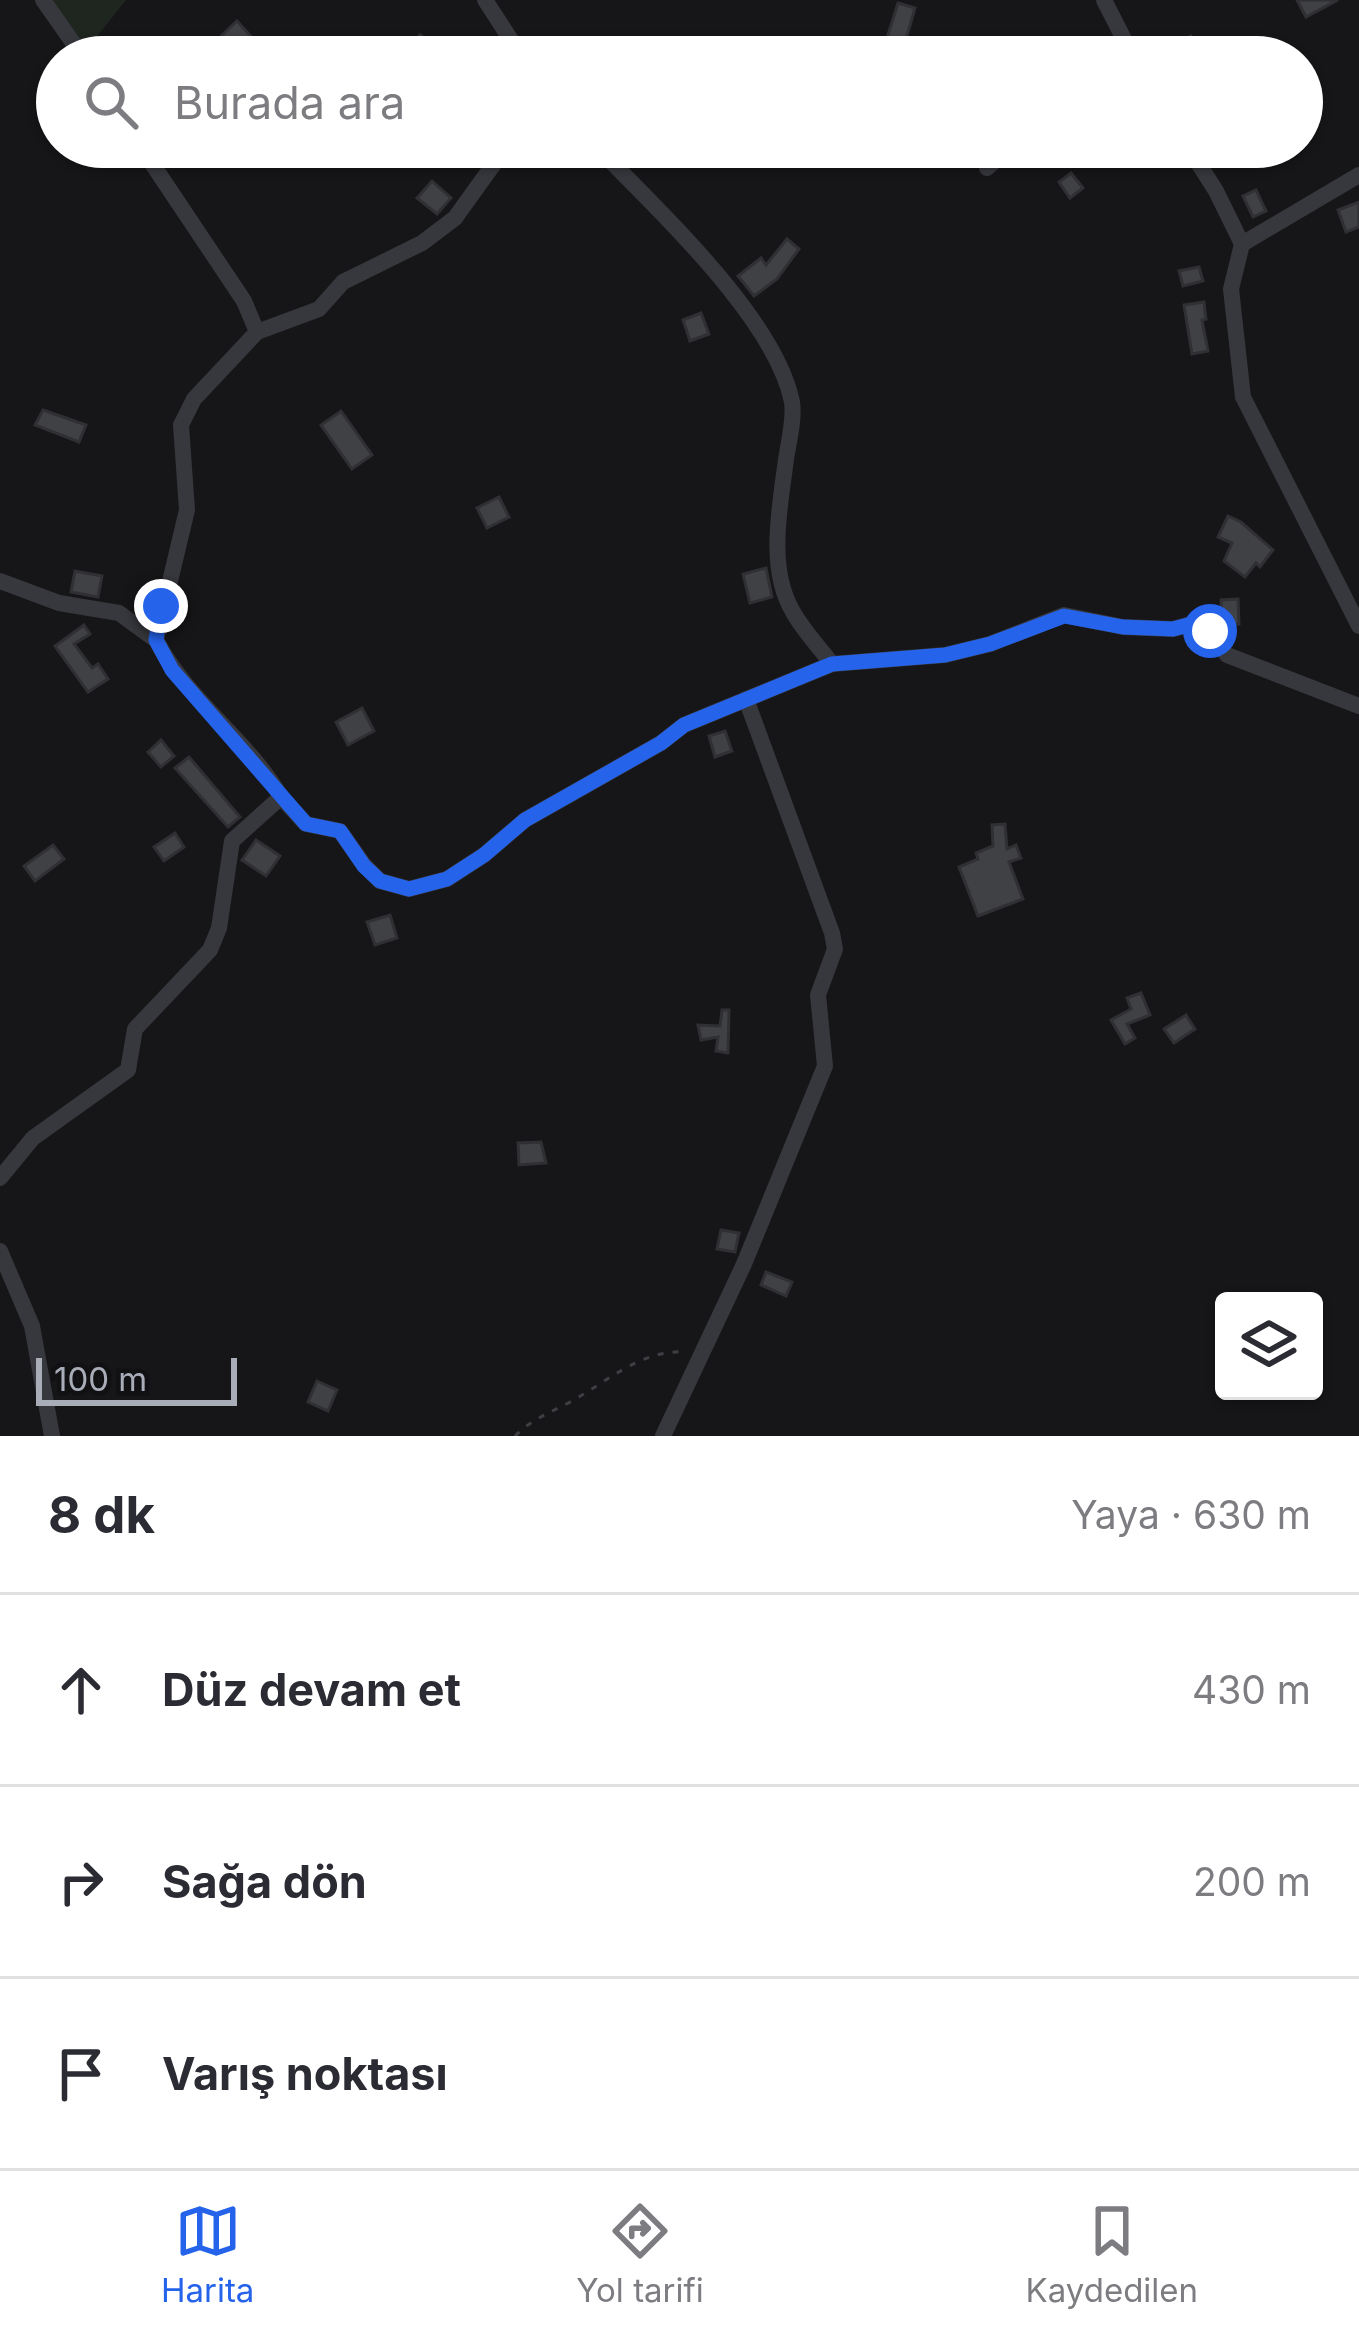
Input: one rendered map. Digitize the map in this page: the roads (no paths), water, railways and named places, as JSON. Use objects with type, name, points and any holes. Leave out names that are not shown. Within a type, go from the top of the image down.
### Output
[{"type":"street","points":[[44,0],[69,36]]},
{"type":"street","points":[[485,0],[508,36]]},
{"type":"street","points":[[1104,0],[1122,36]]},
{"type":"street","points":[[155,168],[244,301],[256,332]]},
{"type":"street","points":[[156,640],[187,510],[181,425],[194,399],[256,332],[319,309],[343,282],[422,243],[455,218],[491,168]]},
{"type":"street","points":[[617,168],[716,271],[778,366],[793,405],[778,560],[790,609],[832,664]]},
{"type":"street","points":[[1201,168],[1241,244],[1231,289],[1243,397],[1359,626]]},
{"type":"street","points":[[1241,244],[1359,175]]},
{"type":"street","points":[[0,581],[59,603],[119,613],[156,640],[172,670],[306,824],[340,831],[380,881],[409,889],[447,879],[525,820],[661,743],[684,725],[746,699],[832,664],[945,655],[1064,616],[1123,627],[1173,629],[1195,623],[1210,631],[1227,655],[1359,706]]},
{"type":"street","points":[[663,1436],[744,1264],[825,1066],[818,994],[835,949],[746,699]]},
{"type":"street","points":[[0,1178],[33,1138],[128,1070],[135,1029],[210,950],[232,842],[280,797]]},
{"type":"street","points":[[0,1251],[32,1326],[52,1436]]}]
